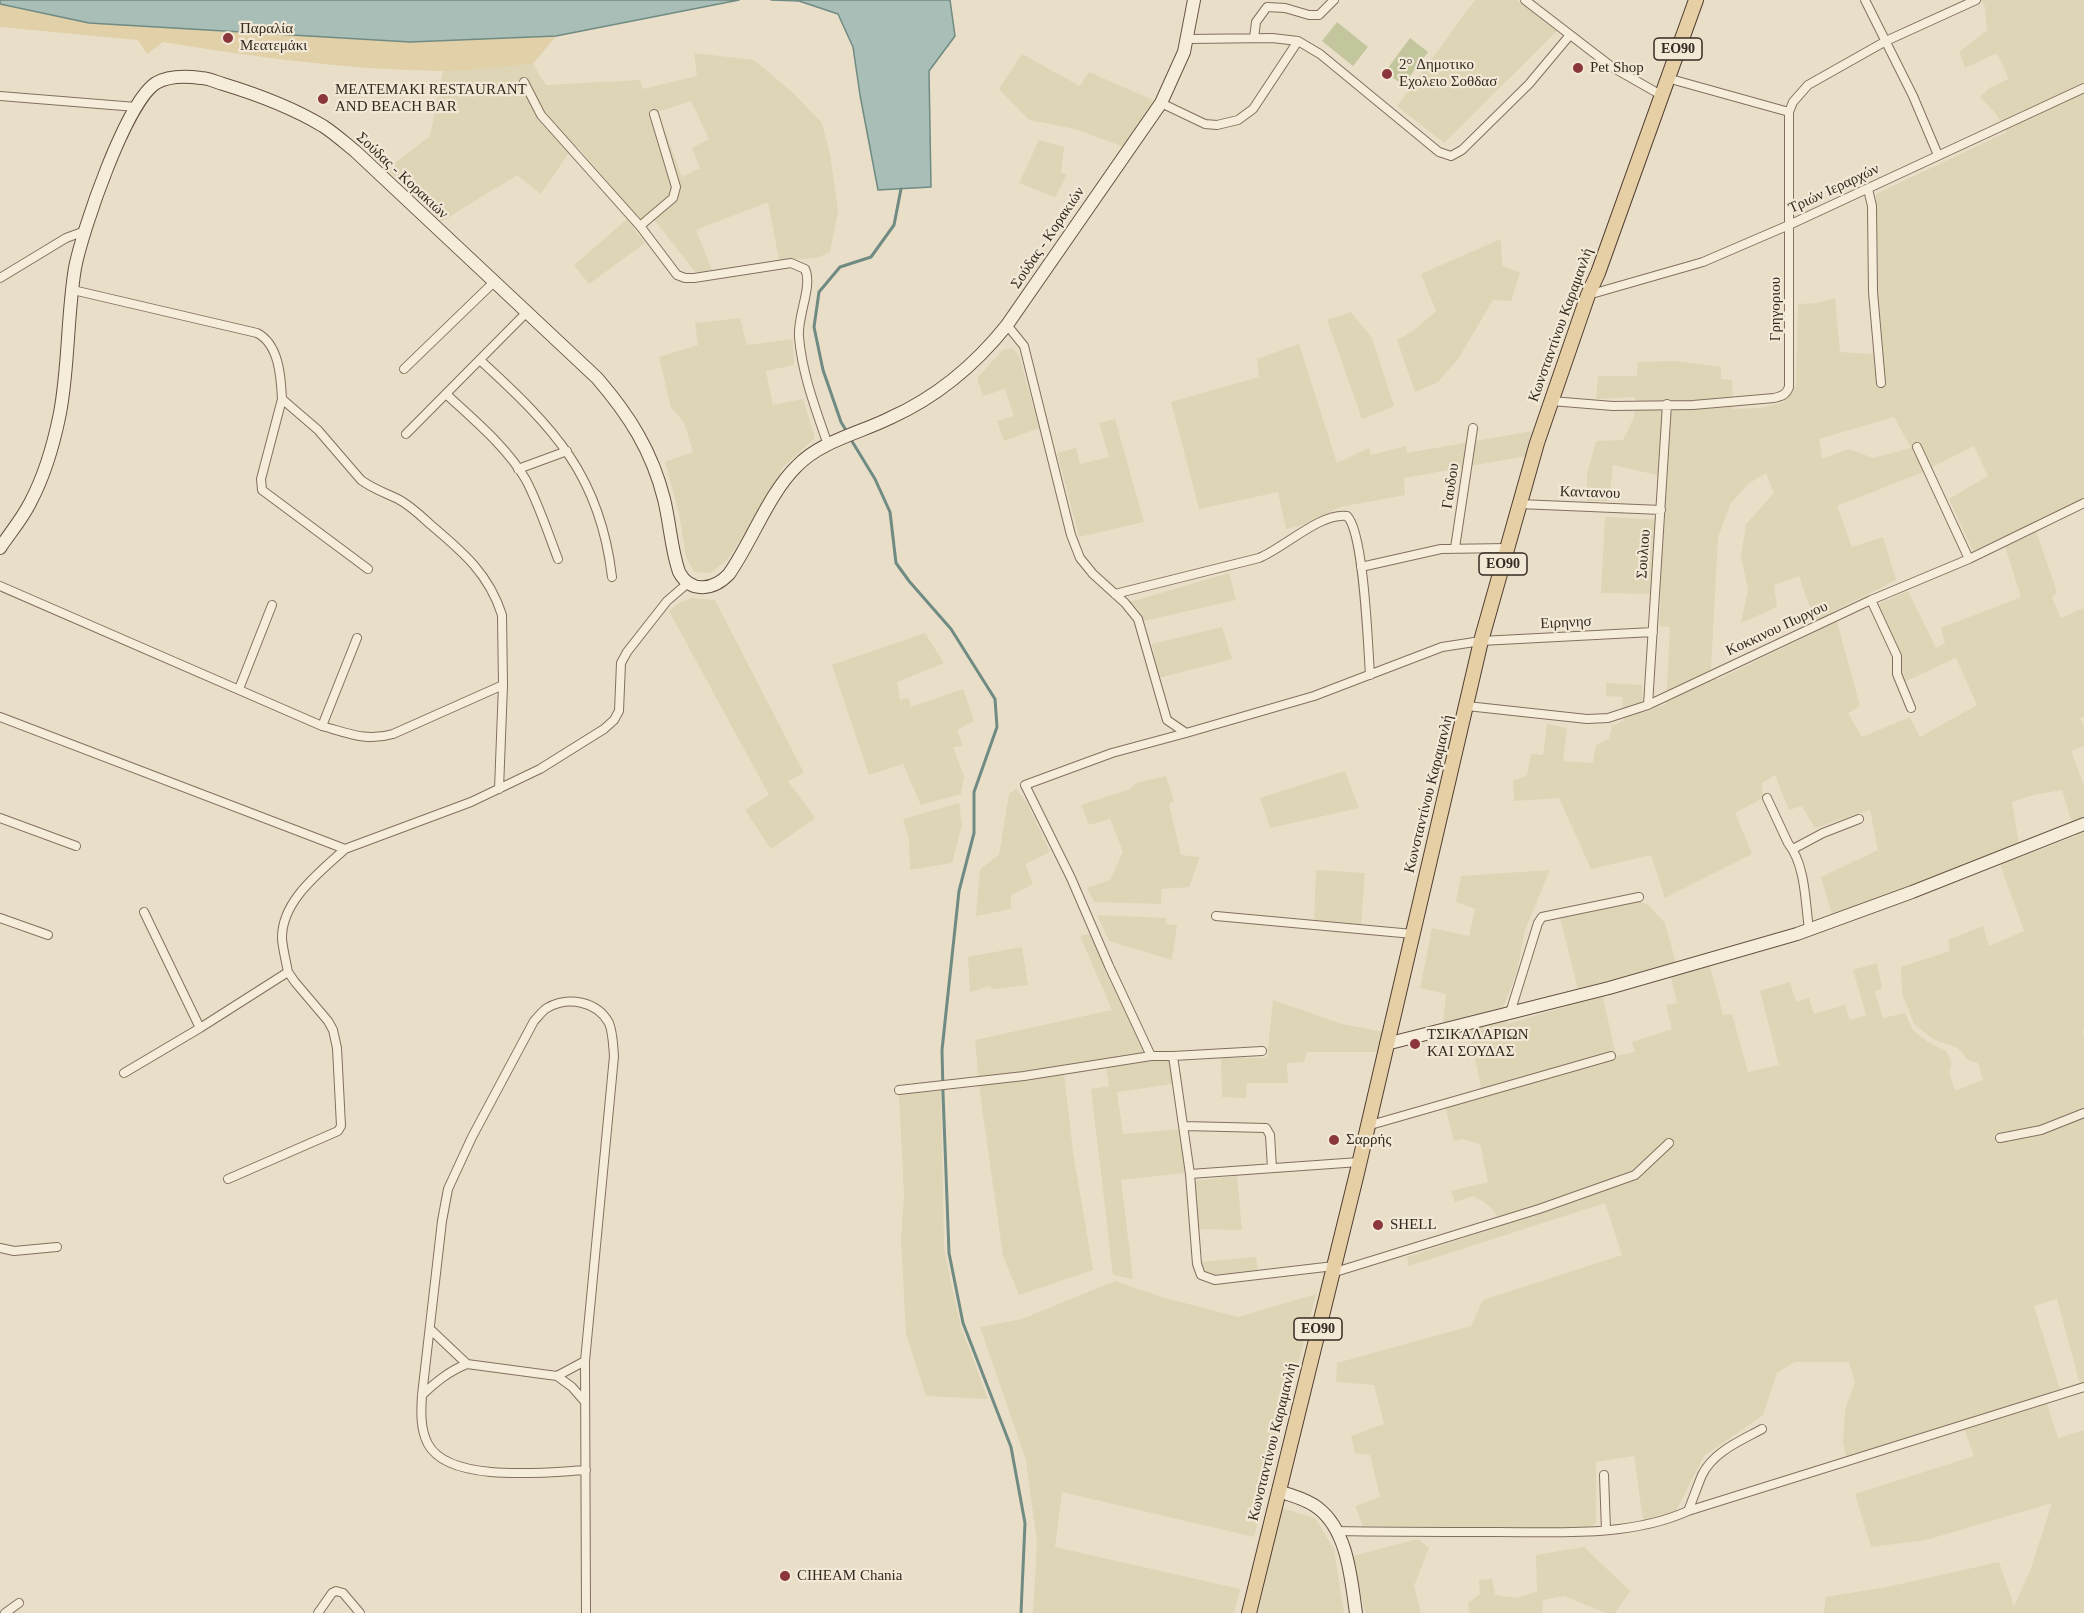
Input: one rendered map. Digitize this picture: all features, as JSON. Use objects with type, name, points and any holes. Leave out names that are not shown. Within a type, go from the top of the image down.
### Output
[{"type":"main road","name":"Σούδας - Κορακιών","points":[[833,443],[914,407],[932,396],[976,360],[1007,325],[1161,103],[1184,52],[1194,0]]},
{"type":"main road","name":"Κωνσταντίνου Καραμανλή","points":[[1249,1613],[1359,1162],[1481,640],[1551,401],[1696,1]]},
{"type":"main road","name":"Σούδας - Κορακιών","points":[[0,548],[30,504],[46,467],[60,414],[75,267],[85,231],[110,162],[144,94],[158,82],[178,77],[202,78],[239,89],[324,127],[355,151],[597,378],[623,410],[645,446],[664,498],[677,567],[681,576],[688,583]]},
{"type":"main road","points":[[688,583],[696,587],[708,588],[724,580],[740,558],[788,476],[798,465],[833,443]]},
{"type":"main road","points":[[1386,1044],[1609,988],[1809,929],[1912,892],[2084,824]]},
{"type":"main road","points":[[1279,1491],[1320,1509],[1336,1531],[1350,1571],[1356,1613]]},
{"type":"street","points":[[1254,38],[1256,22],[1269,3],[1309,15],[1319,15],[1334,0]]},
{"type":"street","points":[[1526,0],[1630,79],[1661,95]]},
{"type":"street","points":[[1865,0],[1886,40],[1938,155]]},
{"type":"street","points":[[1667,78],[1789,112],[1792,102],[1809,85],[1886,40],[1976,0]]},
{"type":"street","points":[[1188,39],[1254,38],[1288,39],[1298,42],[1320,54],[1439,152],[1451,156],[1462,150],[1529,84],[1570,35]]},
{"type":"street","points":[[1161,103],[1205,124],[1217,125],[1238,120],[1252,109],[1298,42]]},
{"type":"street","points":[[524,82],[541,115],[640,226],[681,277],[694,278],[791,263],[805,269],[807,282],[799,334],[802,357],[815,406],[833,443]]},
{"type":"street","name":"Τριών Ιεραρχών","points":[[1588,295],[1694,265],[1789,225],[2084,88]]},
{"type":"street","points":[[0,96],[136,107]]},
{"type":"street","name":"Γρηγοριου","points":[[1667,404],[1693,405],[1774,398],[1787,392],[1789,387],[1789,112]]},
{"type":"street","points":[[640,226],[673,198],[676,187],[654,114]]},
{"type":"street","points":[[1868,189],[1872,206],[1873,292],[1881,383]]},
{"type":"street","points":[[0,278],[66,238],[85,231]]},
{"type":"street","points":[[404,369],[494,282]]},
{"type":"street","points":[[73,290],[264,336],[274,352],[282,399],[261,479],[262,490],[368,569]]},
{"type":"street","points":[[406,434],[481,361],[527,312]]},
{"type":"street","points":[[1007,325],[1024,346],[1071,535],[1080,558],[1138,619],[1167,720],[1186,733]]},
{"type":"street","points":[[481,361],[536,414],[567,451],[588,486],[598,512],[607,538],[612,577]]},
{"type":"street","points":[[446,394],[481,427],[518,469],[533,495],[558,559]]},
{"type":"street","points":[[282,399],[318,430],[369,487],[400,500],[464,552],[481,571],[499,604],[502,615],[503,685],[499,789]]},
{"type":"street","points":[[1551,401],[1613,406],[1667,404]]},
{"type":"street","name":"Σουλιου","points":[[1648,705],[1667,404]]},
{"type":"street","name":"Γαυδου","points":[[1455,548],[1473,428]]},
{"type":"street","points":[[1917,447],[1970,559]]},
{"type":"street","points":[[518,469],[567,451]]},
{"type":"street","name":"Κοκκινου Πυργου","points":[[1467,706],[1587,719],[1608,718],[1648,705],[1871,600],[1970,559],[2084,503]]},
{"type":"street","name":"Καντανου","points":[[1519,504],[1661,510]]},
{"type":"street","points":[[1115,594],[1259,558],[1270,554],[1324,520],[1347,516],[1350,519],[1361,567],[1370,675]]},
{"type":"street","points":[[1361,567],[1429,551],[1455,548],[1508,548]]},
{"type":"street","points":[[228,1179],[338,1131],[341,1126],[337,1048],[333,1030],[288,972],[282,939],[284,921],[295,899],[345,849],[471,802],[540,769],[604,729],[614,720],[619,711],[621,663],[627,652],[667,601],[688,583]]},
{"type":"street","points":[[0,586],[322,726],[364,737],[378,738],[503,685]]},
{"type":"street","points":[[1871,600],[1897,656],[1897,674],[1911,708]]},
{"type":"street","points":[[239,689],[272,605]]},
{"type":"street","name":"Ειρηνησ","points":[[1151,1056],[1071,878],[1025,785],[1112,753],[1292,703],[1442,647],[1481,640],[1653,632]]},
{"type":"street","points":[[322,726],[357,638]]},
{"type":"street","points":[[0,717],[345,849]]},
{"type":"street","points":[[1767,798],[1793,849],[1802,876],[1809,929]]},
{"type":"street","points":[[0,818],[76,846]]},
{"type":"street","points":[[1793,849],[1823,833],[1859,819]]},
{"type":"street","points":[[1510,1013],[1542,916],[1639,897]]},
{"type":"street","points":[[144,912],[200,1028]]},
{"type":"street","points":[[1216,916],[1413,934]]},
{"type":"street","points":[[0,918],[48,935]]},
{"type":"street","points":[[124,1073],[288,972]]},
{"type":"street","points":[[586,1470],[490,1473],[453,1464],[438,1456],[428,1444],[421,1420],[442,1221],[448,1189],[477,1128],[534,1021],[545,1008],[568,1001],[595,1007],[602,1012],[610,1026],[614,1056],[585,1361],[586,1470],[586,1613]]},
{"type":"street","points":[[899,1090],[1023,1076],[1151,1056],[1262,1051]]},
{"type":"street","points":[[1173,1056],[1190,1174],[1197,1264],[1201,1275],[1215,1280],[1333,1270],[1539,1209],[1635,1175],[1668,1143]]},
{"type":"street","points":[[1367,1126],[1611,1056]]},
{"type":"street","points":[[2000,1138],[2041,1130],[2084,1113]]},
{"type":"street","points":[[1184,1126],[1266,1128],[1270,1135],[1272,1168]]},
{"type":"street","points":[[1190,1174],[1359,1162]]},
{"type":"street","points":[[0,1248],[14,1251],[57,1247]]},
{"type":"street","points":[[430,1329],[467,1365]]},
{"type":"street","points":[[557,1376],[585,1361]]},
{"type":"street","points":[[422,1395],[455,1369],[467,1365],[557,1376],[572,1387],[585,1402]]},
{"type":"street","points":[[1336,1531],[1545,1532],[1645,1526],[2084,1387]]},
{"type":"street","points":[[1688,1511],[1703,1473],[1714,1459],[1733,1444],[1762,1429]]},
{"type":"street","points":[[1604,1474],[1606,1530]]},
{"type":"street","points":[[318,1613],[332,1593],[340,1591],[360,1613]]},
{"type":"street","points":[[6,1613],[19,1603]]},
{"type":"shaded area","points":[[1475,0],[1517,0],[1557,31],[1444,143],[1397,106]]},
{"type":"shaded area","points":[[1981,0],[2084,0],[2084,506],[2081,499],[2033,522],[2057,592],[2052,598],[2061,618],[2084,608],[2084,717],[2080,718],[2084,728],[2084,746],[2071,751],[2084,785],[2084,1030],[2082,1030],[2084,1037],[2084,1383],[2080,1384],[2057,1299],[2034,1306],[2060,1389],[2044,1395],[2058,1438],[2084,1430],[2084,1613],[1824,1613],[1826,1597],[1887,1587],[1999,1562],[2014,1606],[2030,1571],[2052,1503],[1926,1540],[1871,1547],[1855,1494],[1974,1456],[1961,1421],[1846,1457],[1843,1442],[1845,1410],[1855,1382],[1849,1362],[1795,1362],[1777,1373],[1763,1415],[1704,1456],[1676,1511],[1643,1520],[1634,1456],[1596,1462],[1596,1523],[1586,1529],[1363,1526],[1355,1506],[1380,1497],[1370,1455],[1355,1453],[1351,1436],[1384,1424],[1374,1385],[1336,1382],[1337,1363],[1471,1326],[1483,1300],[1622,1255],[1605,1203],[1409,1266],[1407,1257],[1501,1226],[1494,1211],[1484,1202],[1473,1196],[1455,1202],[1451,1191],[1488,1182],[1480,1144],[1462,1139],[1454,1141],[1445,1106],[1482,1093],[1467,1019],[1443,1023],[1446,994],[1420,988],[1432,928],[1469,936],[1475,909],[1456,902],[1461,876],[1550,870],[1525,930],[1517,972],[1503,1008],[1508,1024],[1581,1002],[1560,917],[1629,897],[1648,905],[1665,923],[1679,974],[1710,966],[1723,1015],[1732,1014],[1748,1072],[1779,1065],[1760,991],[1790,982],[1796,1002],[1809,998],[1814,1014],[1845,1005],[1850,1020],[1866,1015],[1853,970],[1877,963],[1882,988],[1875,992],[1883,1018],[1905,1013],[1913,1030],[1928,1042],[1946,1051],[1952,1064],[1949,1072],[1955,1091],[1983,1080],[1978,1063],[1968,1060],[1958,1048],[1933,1039],[1914,1024],[1902,993],[1901,967],[1950,951],[1948,940],[1983,926],[1989,946],[2024,931],[1996,853],[1832,915],[1821,877],[1878,850],[1870,810],[1815,828],[1802,806],[1789,810],[1775,775],[1762,783],[1763,798],[1735,813],[1752,854],[1665,898],[1651,855],[1591,869],[1559,798],[1514,801],[1513,781],[1527,775],[1531,754],[1543,755],[1547,724],[1567,728],[1563,761],[1593,763],[1596,745],[1609,739],[1612,726],[1624,721],[1622,697],[1606,696],[1606,683],[1642,685],[1643,713],[1666,704],[1670,627],[1659,626],[1661,594],[1601,593],[1605,517],[1663,520],[1666,477],[1613,465],[1609,501],[1587,501],[1587,474],[1596,441],[1623,440],[1634,417],[1635,397],[1596,399],[1598,376],[1637,376],[1638,362],[1674,361],[1721,367],[1721,379],[1732,380],[1733,409],[1760,408],[1784,402],[1796,386],[1798,304],[1818,303],[1835,298],[1840,352],[1867,354],[1883,352],[1875,262],[1876,194],[2007,132],[1996,114],[1980,97],[1989,88],[2009,79],[1997,53],[1965,68],[1959,52],[1987,30],[1985,7]],"holes":[[[1894,417],[1911,448],[1873,458],[1848,449],[1822,459],[1819,439]],[[1974,446],[1988,476],[1949,499],[1973,551],[2002,537],[2021,597],[1941,628],[1945,643],[1936,648],[1908,591],[1876,605],[1902,683],[1956,658],[1977,705],[1920,737],[1910,717],[1862,737],[1848,713],[1860,706],[1834,611],[1896,580],[1883,537],[1852,547],[1837,506],[1923,472]],[[1766,473],[1774,493],[1746,524],[1741,557],[1748,589],[1741,623],[1777,607],[1774,585],[1799,576],[1818,631],[1717,680],[1711,669],[1718,537],[1731,503],[1748,484]],[[2062,790],[2076,836],[2021,857],[2012,802],[2033,795]],[[1668,965],[1677,1003],[1666,1005],[1672,1029],[1632,1042],[1635,1052],[1616,1056],[1600,984]]]},
{"type":"shaded area","points":[[694,53],[754,60],[793,93],[822,123],[830,154],[838,211],[830,252],[817,258],[779,260],[768,202],[696,230],[712,270],[696,273],[648,212],[634,229],[645,243],[589,284],[574,265],[634,213],[578,147],[568,154],[541,194],[517,175],[441,222],[387,169],[430,136],[443,71],[533,64],[546,85],[640,80],[643,89],[697,76]],"holes":[[[691,101],[709,139],[692,148],[700,168],[682,177],[658,112]]]},
{"type":"shaded area","points":[[1022,54],[1080,86],[1089,72],[1155,101],[1124,147],[1075,129],[1029,120],[999,89]]},
{"type":"shaded area","points":[[1039,140],[1064,147],[1061,172],[1067,175],[1055,197],[1019,183]]},
{"type":"shaded area","points":[[1501,239],[1502,265],[1520,273],[1511,301],[1493,300],[1458,359],[1438,382],[1415,392],[1397,340],[1413,331],[1436,311],[1421,274]]},
{"type":"shaded area","points":[[1351,312],[1372,338],[1394,406],[1362,419],[1327,320]]},
{"type":"shaded area","points":[[740,318],[747,345],[793,339],[794,365],[766,371],[773,405],[803,399],[815,438],[783,467],[756,517],[727,560],[711,573],[694,572],[686,557],[679,513],[665,462],[693,452],[684,422],[671,408],[659,357],[698,345],[695,323]]},
{"type":"shaded area","points":[[1299,344],[1337,463],[1369,448],[1371,455],[1406,446],[1407,453],[1532,431],[1526,456],[1404,478],[1405,495],[1340,507],[1302,525],[1286,529],[1278,492],[1199,509],[1171,402],[1259,377],[1257,359]]},
{"type":"shaded area","points":[[1012,348],[1019,355],[1039,428],[1004,441],[997,421],[1014,416],[1005,389],[983,396],[977,378],[1003,350]]},
{"type":"shaded area","points":[[1115,419],[1144,522],[1079,537],[1057,453],[1076,448],[1080,464],[1109,457],[1099,423]]},
{"type":"shaded area","points":[[1229,573],[1236,600],[1144,621],[1138,609],[1130,602]]},
{"type":"shaded area","points":[[691,598],[715,600],[804,773],[788,781],[815,818],[771,849],[745,810],[769,795],[669,611],[679,603]]},
{"type":"shaded area","points":[[1222,627],[1232,659],[1159,678],[1152,644]]},
{"type":"shaded area","points":[[925,633],[944,663],[897,682],[900,700],[909,698],[911,707],[963,689],[974,721],[957,730],[963,746],[953,747],[964,776],[961,794],[921,805],[903,764],[869,775],[832,665]]},
{"type":"shaded area","points":[[1345,771],[1359,808],[1270,828],[1260,798]]},
{"type":"shaded area","points":[[1166,776],[1174,801],[1169,804],[1181,855],[1200,857],[1189,887],[1162,889],[1161,904],[1094,902],[1087,888],[1110,880],[1123,852],[1110,819],[1089,825],[1081,805],[1130,789],[1136,783]]},
{"type":"shaded area","points":[[1016,789],[1027,803],[1050,852],[1025,864],[1033,884],[1011,895],[1011,909],[976,916],[980,869],[999,855],[1009,794]]},
{"type":"shaded area","points":[[959,803],[962,825],[952,863],[910,870],[909,840],[903,819]]},
{"type":"shaded area","points":[[1316,870],[1365,873],[1361,925],[1314,923]]},
{"type":"shaded area","points":[[1097,915],[1166,918],[1166,924],[1177,925],[1172,960],[1109,941]]},
{"type":"shaded area","points":[[1095,933],[1148,1060],[1168,1060],[1171,1065],[1173,1084],[1117,1092],[1123,1134],[1180,1129],[1185,1173],[1121,1180],[1133,1279],[1113,1275],[1091,1089],[1109,1086],[1105,1061],[1064,1073],[1073,1152],[1093,1270],[1019,1295],[1003,1256],[979,1086],[975,1040],[1112,1010],[1080,936]]},
{"type":"shaded area","points":[[1022,947],[1028,985],[993,989],[990,986],[970,992],[968,957]]},
{"type":"shaded area","points":[[1273,1000],[1342,1024],[1384,1032],[1378,1052],[1307,1052],[1304,1062],[1287,1063],[1288,1083],[1247,1083],[1246,1098],[1222,1097],[1221,1058],[1267,1058]]},
{"type":"shaded area","points":[[941,1091],[944,1248],[960,1324],[988,1399],[926,1396],[906,1334],[901,1240],[904,1194],[899,1095]]},
{"type":"shaded area","points":[[1237,1176],[1242,1230],[1198,1229],[1194,1181]]},
{"type":"shaded area","points":[[1256,1257],[1258,1272],[1217,1276],[1204,1272],[1201,1262]]},
{"type":"shaded area","points":[[1115,1281],[1165,1298],[1238,1317],[1316,1294],[1254,1537],[1062,1492],[1055,1547],[1240,1589],[1234,1613],[1033,1613],[1037,1543],[1026,1460],[980,1327],[1022,1319]]},
{"type":"shaded area","points":[[1282,1508],[1315,1518],[1334,1549],[1344,1613],[1258,1613]]},
{"type":"shaded area","points":[[1418,1539],[1429,1548],[1414,1586],[1421,1613],[1365,1613],[1353,1556]]},
{"type":"shaded area","points":[[1584,1547],[1630,1591],[1615,1613],[1606,1613],[1564,1596],[1543,1600],[1542,1613],[1469,1613],[1468,1603],[1480,1594],[1479,1580],[1492,1579],[1495,1595],[1517,1598],[1537,1591],[1536,1555]]},
{"type":"green space","points":[[1337,22],[1368,47],[1353,66],[1322,41]]},
{"type":"green space","points":[[1410,38],[1428,52],[1403,85],[1385,72]]},
{"type":"sand","name":"Παραλία Μεατεμάκι","points":[[0,4],[90,23],[410,42],[556,36],[533,64],[453,71],[372,68],[267,58],[163,42],[147,54],[138,40],[0,27]]},
{"type":"water","points":[[0,0],[739,0],[556,36],[410,42],[89,23],[0,4]]},
{"type":"water","points":[[771,0],[950,0],[955,36],[929,71],[931,187],[878,190],[853,47],[838,14],[799,1]]},
{"type":"waterway","points":[[847,432],[841,422],[823,370],[814,327],[819,292],[840,267],[871,257],[894,225],[901,189]]},
{"type":"waterway","points":[[850,438],[875,479],[890,512],[896,563],[951,629],[995,699],[997,727],[974,792],[974,833],[959,891],[942,1050],[943,1093],[949,1253],[963,1323],[1011,1447],[1025,1523],[1021,1613]]},
{"type":"place","name":"Παραλία Μεατεμάκι","points":[[228,38]]},
{"type":"place","name":"Pet Shop","points":[[1578,68]]},
{"type":"place","name":"2° Δημοτικο Εχολειο Σοθδασ","points":[[1387,74]]},
{"type":"place","name":"ΜΕΛΤΕΜΑΚΙ RESTAURANT AND BEACH BAR","points":[[323,99]]},
{"type":"place","name":"ΤΣΙΚΑΛΑΡΙΩΝ ΚΑΙ ΣΟΥΔΑΣ","points":[[1415,1044]]},
{"type":"place","name":"Σαρρής","points":[[1334,1140]]},
{"type":"place","name":"SHELL","points":[[1378,1225]]},
{"type":"place","name":"CIHEAM Chania","points":[[785,1576]]}]
